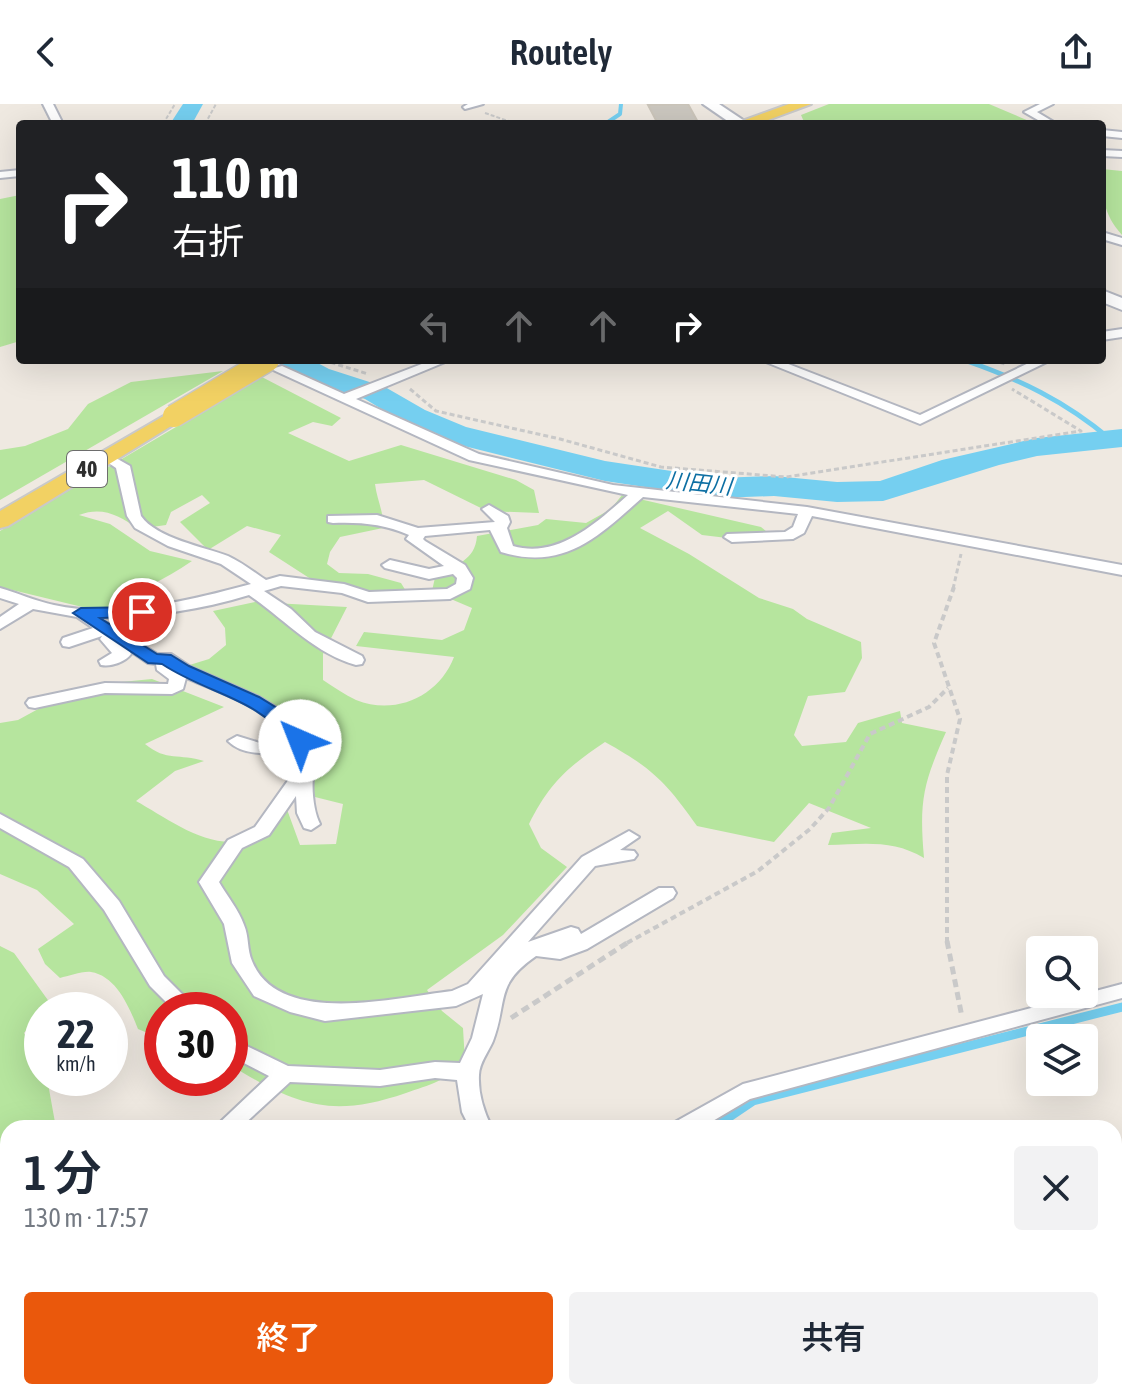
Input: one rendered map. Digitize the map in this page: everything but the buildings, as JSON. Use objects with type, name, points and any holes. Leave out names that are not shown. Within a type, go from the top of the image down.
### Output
[{"type":"main road","points":[[710,104],[736,120]]},
{"type":"main road","points":[[754,120],[804,104]]},
{"type":"main road","name":"40","points":[[0,521],[174,416],[273,364]]},
{"type":"street","points":[[1044,120],[1029,112],[1048,104]]},
{"type":"street","points":[[1106,238],[1122,252]]},
{"type":"street","points":[[273,364],[474,457],[613,489],[807,511],[1122,570]]},
{"type":"street","points":[[344,399],[434,364]]},
{"type":"street","points":[[777,364],[920,420],[1036,364]]},
{"type":"street","points":[[107,457],[123,466],[134,516],[140,525],[173,543],[226,561],[309,635],[356,660]]},
{"type":"street","points":[[499,528],[506,549],[519,555],[542,556],[573,545],[640,492]]},
{"type":"street","points":[[489,509],[501,516],[503,522],[499,528]]},
{"type":"street","points":[[732,537],[788,536],[799,530],[807,511]]},
{"type":"street","points":[[333,519],[374,517],[419,534],[491,525],[499,528]]},
{"type":"street","points":[[0,593],[52,610],[81,613],[142,612],[223,598],[280,581],[344,589],[368,597],[450,594],[464,586],[465,578],[459,568],[423,548],[414,539],[419,534]]},
{"type":"street","points":[[390,565],[429,574],[459,568]]},
{"type":"street","points":[[0,624],[32,603]]},
{"type":"street","points":[[81,613],[103,630],[253,701],[284,720],[301,745],[308,765],[262,831],[235,844],[209,882],[234,924],[242,963],[261,991],[298,1007],[325,1013],[397,1007],[456,998],[475,989],[505,962],[589,861],[628,846]]},
{"type":"street","points":[[69,642],[103,630]]},
{"type":"street","points":[[103,630],[123,654],[107,661]]},
{"type":"street","points":[[160,659],[191,661]]},
{"type":"street","points":[[35,703],[105,688],[161,690],[177,685],[178,678],[160,659]]},
{"type":"street","points":[[237,741],[267,749],[301,745]]},
{"type":"street","points":[[303,771],[308,788],[304,811],[311,824]]},
{"type":"street","points":[[0,820],[76,863],[112,906],[157,981],[168,992]]},
{"type":"street","points":[[533,949],[560,952],[580,944],[666,893]]},
{"type":"street","points":[[477,1120],[467,1072],[483,1038],[490,1000],[505,962],[571,934]]},
{"type":"street","points":[[696,1120],[743,1092],[1122,991]]},
{"type":"street","points":[[248,1055],[285,1074],[380,1078],[435,1070],[467,1072]]},
{"type":"street","points":[[234,1120],[285,1074]]},
{"type":"path","points":[[336,364],[407,387],[436,411],[560,439],[661,467],[786,477],[1081,431],[1000,381]]},
{"type":"path","points":[[964,540],[956,580],[934,643],[960,719],[947,775],[945,920],[949,958],[966,1033]]},
{"type":"path","points":[[483,1038],[642,933],[758,871],[810,829],[829,808],[870,734],[929,707],[948,688]]},
{"type":"green space","points":[[829,104],[989,104],[1027,120],[803,120],[801,115]]},
{"type":"green space","points":[[1106,169],[1122,171],[1122,235],[1106,207]]},
{"type":"green space","points":[[16,196],[16,342],[0,347],[0,199]]},
{"type":"green space","points":[[223,371],[0,500],[0,450],[25,446],[68,429],[88,404],[131,382]]},
{"type":"green space","points":[[258,375],[341,418],[332,426],[313,422],[288,433],[349,461],[401,445],[516,480],[534,490],[539,513],[487,511],[424,480],[375,484],[383,528],[340,537],[330,552],[327,564],[339,573],[368,574],[401,583],[409,596],[308,589],[317,583],[269,552],[281,535],[247,526],[208,550],[180,522],[210,503],[202,495],[171,512],[166,525],[138,529],[110,513],[95,511],[79,515],[110,524],[150,551],[192,561],[107,613],[0,587],[0,531]]},
{"type":"green space","points":[[622,495],[761,527],[775,539],[744,540],[702,535],[668,511],[640,528],[689,554],[759,598],[793,609],[807,619],[861,642],[862,658],[845,692],[808,696],[794,735],[802,746],[846,742],[858,723],[900,711],[902,723],[946,732],[924,793],[924,858],[889,845],[828,845],[832,833],[871,828],[809,803],[774,842],[697,826],[657,777],[605,742],[561,777],[529,824],[541,848],[567,867],[503,935],[427,990],[442,1011],[463,1028],[465,1062],[445,1078],[430,1084],[379,1101],[356,1105],[314,1104],[248,1076],[248,992],[144,992],[144,1032],[138,1029],[128,1007],[128,992],[119,992],[108,980],[91,972],[60,978],[45,964],[38,949],[74,924],[37,890],[0,874],[0,723],[18,720],[62,696],[111,683],[152,679],[224,707],[145,744],[160,753],[204,761],[175,771],[136,801],[189,831],[219,841],[234,842],[257,833],[285,804],[300,845],[336,844],[343,804],[303,794],[308,778],[296,745],[262,702],[183,667],[209,659],[226,645],[225,628],[213,611],[255,602],[347,607],[323,654],[323,680],[356,700],[386,706],[401,704],[427,692],[447,671],[454,657],[356,646],[364,632],[442,640],[464,630],[472,608],[432,591],[436,573],[468,557],[477,536],[538,525],[546,519],[586,523],[611,509]]},
{"type":"green space","points":[[0,946],[14,953],[42,992],[24,992],[24,1096],[50,1096],[55,1120],[0,1120]]},
{"type":"waterway","name":"川田川","points":[[183,120],[193,104]]},
{"type":"waterway","points":[[611,120],[620,114],[621,104]]},
{"type":"waterway","name":"川田川","points":[[298,364],[319,375],[375,393],[414,416],[455,434],[605,471],[718,488],[774,486],[837,492],[883,491],[996,456],[1037,447],[1122,438]]},
{"type":"waterway","points":[[975,364],[1041,392],[1110,439]]},
{"type":"waterway","points":[[725,1120],[753,1101],[1122,1007]]},
{"type":"route","points":[[142,612],[81,613],[154,659],[165,658],[183,670],[253,701],[284,720],[300,741]]}]
